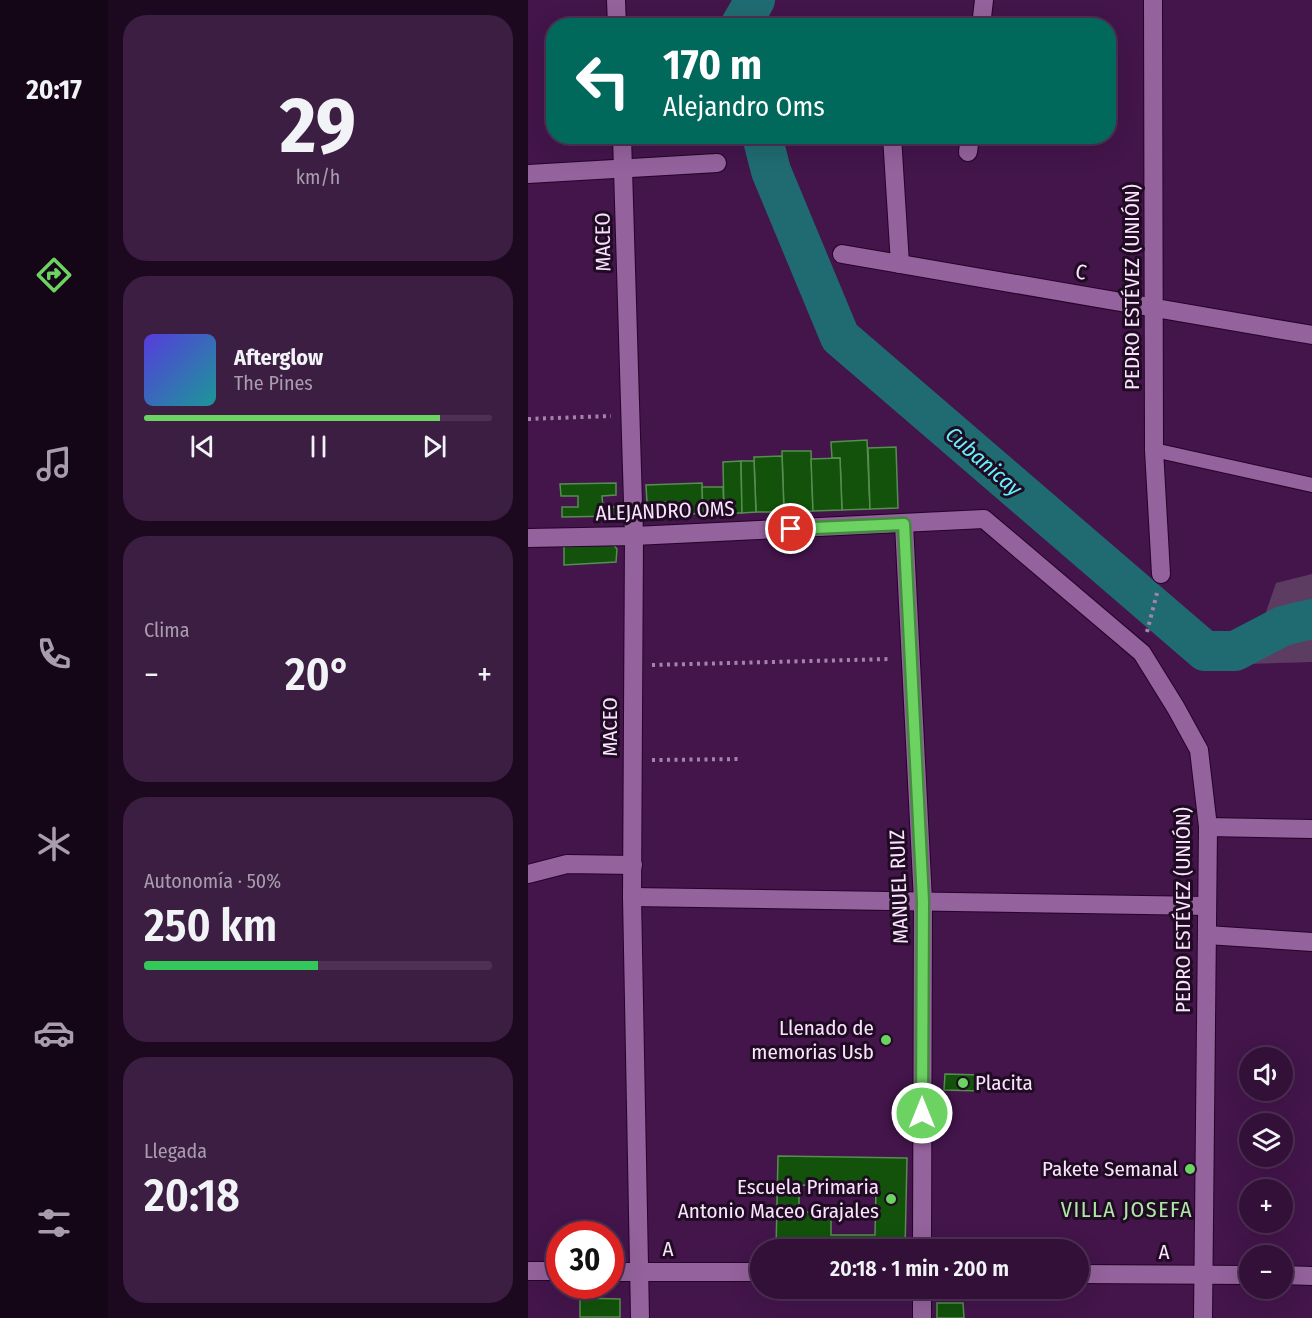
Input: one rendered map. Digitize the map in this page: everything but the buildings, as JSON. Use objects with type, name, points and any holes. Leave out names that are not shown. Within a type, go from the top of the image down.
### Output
[{"type":"street","points":[[616,0],[617,18]]},
{"type":"street","points":[[982,18],[984,0]]},
{"type":"street","name":"PEDRO ESTÉVEZ (UNIÓN)","points":[[1153,0],[1154,450],[1161,574]]},
{"type":"street","name":"MACEO","points":[[622,144],[634,536],[632,897],[640,1318]]},
{"type":"street","points":[[892,144],[900,264]]},
{"type":"street","points":[[528,174],[717,163]]},
{"type":"street","name":"C","points":[[842,254],[1312,335]]},
{"type":"street","name":"PEDRO ESTÉVEZ (UNIÓN)","points":[[984,519],[1142,653],[1199,750],[1208,827],[1203,1318]]},
{"type":"street","name":"ALEJANDRO OMS","points":[[528,538],[634,536],[984,519]]},
{"type":"street","name":"MANUEL RUIZ","points":[[904,524],[923,901],[922,1239]]},
{"type":"street","points":[[1208,827],[1312,829]]},
{"type":"street","points":[[528,874],[567,864],[633,865]]},
{"type":"street","points":[[632,897],[1208,906]]},
{"type":"street","points":[[1207,934],[1312,942]]},
{"type":"street","points":[[528,1271],[546,1271]]},
{"type":"street","name":"A","points":[[624,1272],[750,1272]]},
{"type":"street","name":"A","points":[[1089,1274],[1239,1275]]},
{"type":"street","points":[[1293,1275],[1312,1276]]},
{"type":"street","points":[[922,1299],[922,1318]]},
{"type":"lane","points":[[1154,450],[1312,485]]},
{"type":"path","points":[[528,419],[630,415]]},
{"type":"path","points":[[1142,653],[1161,574]]},
{"type":"path","points":[[633,665],[911,658]]},
{"type":"path","points":[[633,760],[742,759]]},
{"type":"shaded area","points":[[671,502],[671,506],[690,506],[691,514],[648,515],[647,503]]},
{"type":"shaded area","points":[[1312,574],[1312,662],[1248,664],[1276,583]]},
{"type":"waterway","name":"Cubanicay","points":[[745,18],[755,0]]},
{"type":"waterway","name":"Cubanicay","points":[[764,144],[771,171],[840,337],[1205,651],[1235,651],[1283,626],[1312,619]]},
{"type":"place","name":"Llenado de memorias Usb","points":[[886,1040]]},
{"type":"place","name":"Placita","points":[[963,1083]]},
{"type":"place","name":"Pakete Semanal","points":[[1190,1169]]},
{"type":"place","name":"Escuela Primaria Antonio Maceo Grajales","points":[[891,1199]]},
{"type":"district","name":"VILLA JOSEFA","points":[[1127,1209]]},
{"type":"route","points":[[791,529],[904,524],[923,901],[922,1113]]}]
